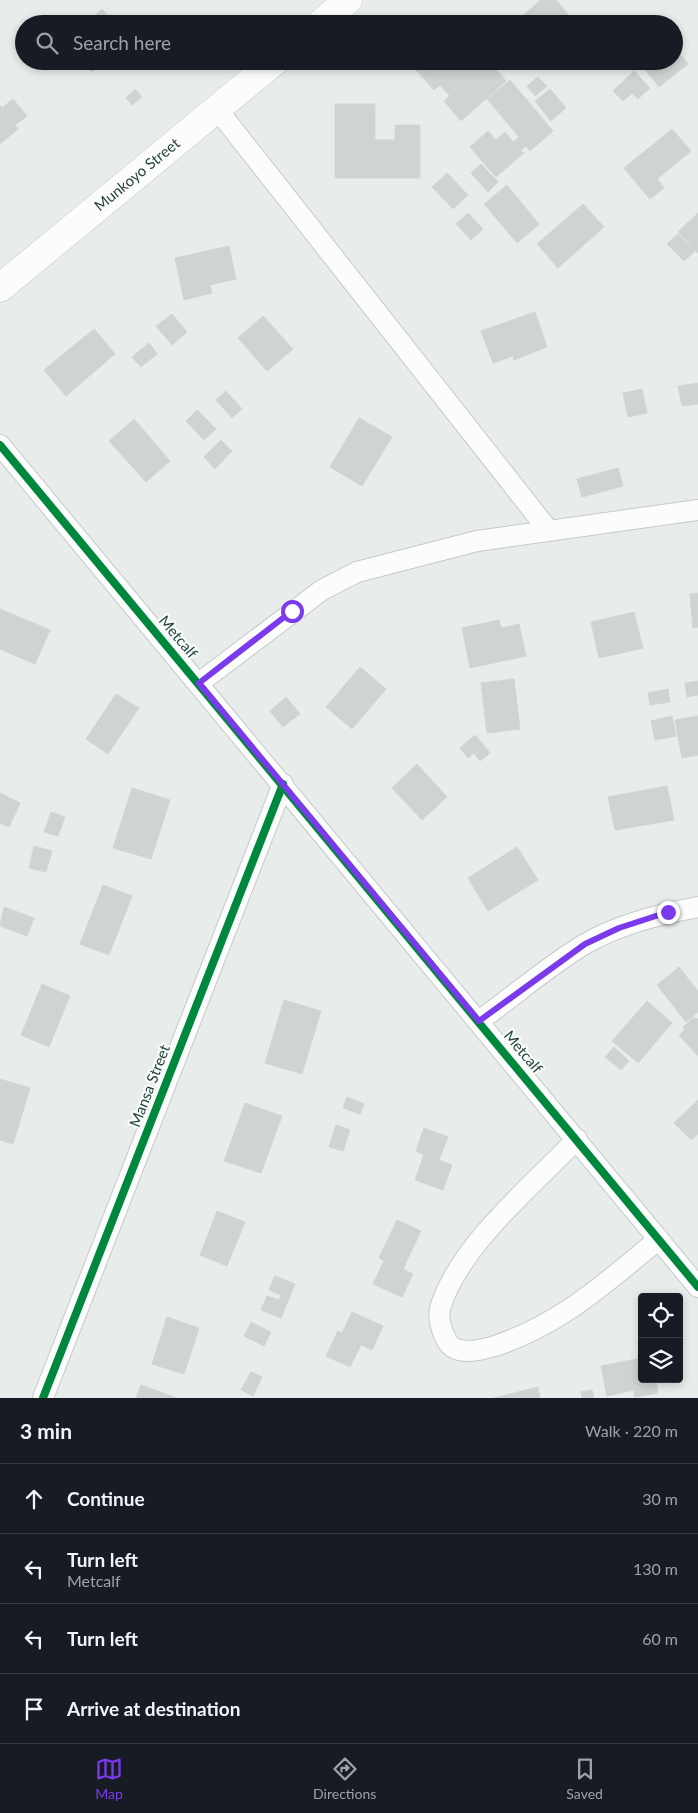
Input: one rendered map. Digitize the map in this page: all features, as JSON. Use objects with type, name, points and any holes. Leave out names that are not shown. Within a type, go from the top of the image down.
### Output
[{"type":"street","points":[[330,15],[348,0]]},
{"type":"street","name":"Munkoyo Street","points":[[0,288],[264,70]]},
{"type":"street","points":[[217,109],[549,531]]},
{"type":"street","name":"Metcalf","points":[[0,445],[698,1286]]},
{"type":"street","points":[[199,683],[322,590],[357,572],[478,541],[698,510]]},
{"type":"street","name":"Mansa Street","points":[[42,1398],[283,784]]},
{"type":"street","points":[[479,1021],[585,944],[619,928],[668,912],[698,907]]},
{"type":"street","points":[[577,1139],[480,1239],[454,1277],[440,1306],[440,1329],[448,1344],[463,1351],[482,1350],[521,1337],[553,1322],[579,1304],[659,1239]]},
{"type":"building","points":[[541,0],[556,0],[569,15],[524,15]]},
{"type":"building","points":[[102,9],[107,15],[96,15]]},
{"type":"building","points":[[683,58],[688,64],[683,68]]},
{"type":"building","points":[[416,70],[497,70],[506,81],[461,121],[444,101],[450,96],[440,85],[434,90]]},
{"type":"building","points":[[645,70],[680,70],[659,87]]},
{"type":"building","points":[[634,71],[650,88],[638,99],[632,93],[623,101],[613,91]]},
{"type":"building","points":[[538,77],[547,86],[535,96],[527,86]]},
{"type":"building","points":[[510,80],[553,131],[530,151],[526,146],[521,151],[524,153],[496,177],[470,147],[488,131],[496,140],[505,132],[513,142],[519,137],[487,99]]},
{"type":"building","points":[[135,89],[142,97],[132,105],[126,98]]},
{"type":"building","points":[[550,89],[566,108],[551,121],[535,101]]},
{"type":"building","points":[[13,99],[27,116],[15,125],[18,129],[0,144],[0,105],[2,108]]},
{"type":"building","points":[[335,104],[375,104],[375,140],[395,140],[395,125],[420,125],[420,178],[335,178]]},
{"type":"building","points":[[672,129],[691,151],[657,179],[664,188],[650,199],[624,168]]},
{"type":"building","points":[[481,164],[498,182],[488,192],[471,173]]},
{"type":"building","points":[[447,173],[468,195],[453,209],[432,187]]},
{"type":"building","points":[[507,185],[539,224],[517,243],[484,204]]},
{"type":"building","points":[[583,204],[604,227],[558,268],[537,244]]},
{"type":"building","points":[[468,213],[483,229],[471,240],[456,224]]},
{"type":"building","points":[[698,213],[698,253],[678,232]]},
{"type":"building","points":[[678,234],[695,251],[684,261],[667,244]]},
{"type":"building","points":[[229,246],[236,279],[210,285],[212,293],[184,300],[175,258]]},
{"type":"building","points":[[535,312],[547,347],[514,360],[513,356],[493,363],[481,331]]},
{"type":"building","points":[[172,314],[187,332],[172,345],[156,326]]},
{"type":"building","points":[[263,316],[293,349],[267,371],[238,338]]},
{"type":"building","points":[[94,329],[115,354],[66,396],[44,370]]},
{"type":"building","points":[[149,343],[157,354],[141,367],[132,357]]},
{"type":"building","points":[[698,383],[698,404],[682,406],[678,386]]},
{"type":"building","points":[[642,389],[647,413],[628,417],[623,393]]},
{"type":"building","points":[[226,391],[242,409],[232,418],[216,400]]},
{"type":"building","points":[[197,410],[216,429],[204,440],[186,421]]},
{"type":"building","points":[[359,418],[392,437],[362,486],[330,467]]},
{"type":"building","points":[[134,419],[170,461],[146,482],[109,441]]},
{"type":"building","points":[[221,440],[232,451],[215,469],[204,457]]},
{"type":"building","points":[[618,468],[623,486],[582,497],[577,479]]},
{"type":"building","points":[[698,593],[698,627],[693,628],[690,594]]},
{"type":"building","points":[[0,609],[50,630],[35,664],[0,649]]},
{"type":"building","points":[[634,612],[643,648],[599,658],[591,622]]},
{"type":"building","points":[[499,620],[501,628],[519,624],[526,656],[470,668],[462,628]]},
{"type":"building","points":[[360,667],[386,689],[352,729],[326,707]]},
{"type":"building","points":[[514,679],[520,729],[487,733],[481,683]]},
{"type":"building","points":[[698,681],[698,695],[687,697],[685,683]]},
{"type":"building","points":[[668,689],[670,702],[650,705],[648,693]]},
{"type":"building","points":[[116,694],[139,708],[108,754],[86,739]]},
{"type":"building","points":[[286,697],[300,714],[283,727],[270,711]]},
{"type":"building","points":[[672,716],[676,736],[655,740],[651,721]]},
{"type":"building","points":[[698,716],[698,755],[682,758],[675,720]]},
{"type":"building","points":[[475,735],[490,753],[480,761],[474,753],[468,758],[460,748]]},
{"type":"building","points":[[417,764],[447,797],[422,820],[392,788]]},
{"type":"building","points":[[667,786],[674,820],[615,830],[608,797]]},
{"type":"building","points":[[132,788],[170,800],[151,859],[113,848]]},
{"type":"building","points":[[0,793],[20,803],[9,827],[0,823]]},
{"type":"building","points":[[51,812],[65,817],[58,836],[44,832]]},
{"type":"building","points":[[34,846],[52,851],[46,872],[29,868]]},
{"type":"building","points":[[517,847],[538,880],[488,911],[468,878]]},
{"type":"building","points":[[103,885],[132,896],[109,955],[80,944]]},
{"type":"building","points":[[4,907],[34,918],[27,936],[0,926]]},
{"type":"building","points":[[679,967],[698,991],[698,1012],[686,1022],[657,985]]},
{"type":"building","points":[[42,984],[70,996],[49,1047],[21,1035]]},
{"type":"building","points":[[284,1000],[321,1011],[302,1074],[265,1063]]},
{"type":"building","points":[[647,1001],[672,1023],[638,1063],[612,1041]]},
{"type":"building","points":[[694,1017],[696,1020],[698,1018],[698,1056],[679,1035],[685,1030],[683,1027]]},
{"type":"building","points":[[614,1047],[629,1061],[621,1070],[605,1057]]},
{"type":"building","points":[[0,1079],[30,1088],[13,1144],[0,1140]]},
{"type":"building","points":[[347,1097],[364,1104],[360,1114],[343,1108]]},
{"type":"building","points":[[698,1100],[698,1134],[691,1140],[674,1123]]},
{"type":"building","points":[[245,1103],[282,1116],[261,1173],[224,1161]]},
{"type":"building","points":[[336,1125],[350,1130],[343,1151],[329,1147]]},
{"type":"building","points":[[424,1128],[448,1137],[439,1160],[452,1165],[443,1190],[415,1180],[424,1155],[416,1151]]},
{"type":"building","points":[[217,1211],[245,1222],[227,1266],[200,1255]]},
{"type":"building","points":[[397,1220],[421,1231],[403,1269],[413,1274],[402,1297],[373,1284],[384,1261],[379,1258]]},
{"type":"building","points":[[275,1276],[295,1284],[281,1318],[261,1310],[267,1296],[279,1300],[281,1295],[269,1290]]},
{"type":"building","points":[[352,1312],[383,1326],[372,1350],[361,1345],[350,1367],[326,1356],[338,1331],[342,1333]]},
{"type":"building","points":[[167,1317],[199,1328],[184,1374],[152,1364]]},
{"type":"building","points":[[251,1322],[271,1332],[264,1346],[244,1336]]},
{"type":"building","points":[[638,1359],[638,1383],[657,1383],[658,1393],[635,1397],[634,1390],[607,1396],[601,1366]]},
{"type":"building","points":[[251,1372],[262,1377],[253,1396],[241,1390]]},
{"type":"building","points":[[141,1385],[177,1398],[136,1398]]},
{"type":"building","points":[[538,1387],[540,1398],[494,1398]]},
{"type":"building","points":[[592,1390],[594,1398],[582,1398],[581,1392]]},
{"type":"cycle path","points":[[0,445],[698,1287]]},
{"type":"cycle path","points":[[43,1398],[283,784]]},
{"type":"route","points":[[292,611],[199,683],[479,1021],[585,944],[619,928],[668,912]]}]
